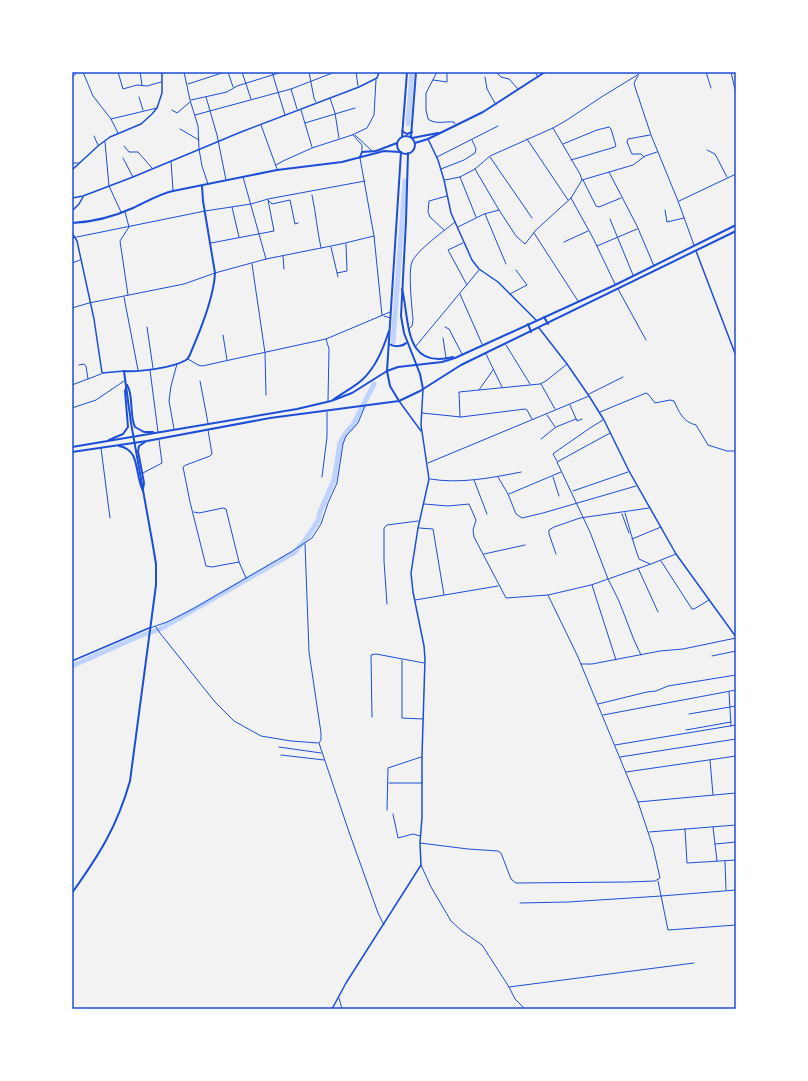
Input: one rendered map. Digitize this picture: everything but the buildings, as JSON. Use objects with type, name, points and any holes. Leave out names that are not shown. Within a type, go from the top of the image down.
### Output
[{"type":"main road","points":[[360,157],[362,152],[374,151],[397,143],[402,136],[407,72]]},
{"type":"main road","points":[[72,223],[88,223],[125,212],[165,193],[208,185],[243,176],[342,162],[389,150],[408,154],[414,150],[415,143],[412,138],[412,132],[416,72]]},
{"type":"main road","points":[[415,143],[441,133],[496,105],[545,72]]},
{"type":"main road","points":[[402,132],[407,134],[412,132]]},
{"type":"main road","points":[[402,136],[412,138],[441,133]]},
{"type":"main road","points":[[397,143],[401,161],[387,371],[390,386],[399,401]]},
{"type":"main road","points":[[389,150],[392,148],[391,145]]},
{"type":"main road","points":[[408,154],[409,162],[401,321],[407,343],[421,378],[422,389]]},
{"type":"main road","points":[[401,161],[405,159],[409,162]]},
{"type":"main road","points":[[159,433],[144,432],[135,427],[129,389],[124,371],[138,372],[177,363],[188,358],[195,343],[215,282],[211,243],[203,201],[202,186]]},
{"type":"main road","points":[[72,447],[297,409],[329,401],[352,393],[387,371],[398,367],[442,362],[461,355],[615,285],[736,225]]},
{"type":"main road","points":[[72,452],[147,441],[270,418],[399,401],[450,372],[505,344],[736,231]]},
{"type":"main road","points":[[402,287],[408,329],[415,347],[426,356],[432,358],[446,359],[461,355]]},
{"type":"main road","points":[[544,317],[548,324]]},
{"type":"main road","points":[[329,401],[361,381],[372,369],[382,349],[390,324]]},
{"type":"main road","points":[[528,324],[531,332]]},
{"type":"main road","points":[[389,344],[400,346],[407,343]]},
{"type":"main road","points":[[72,893],[108,838],[125,797],[133,764],[156,585],[156,564],[127,385]]},
{"type":"main road","points":[[106,442],[122,434],[128,428],[129,425],[125,391],[127,385]]},
{"type":"main road","points":[[143,490],[144,483],[138,448],[147,441]]},
{"type":"main road","points":[[116,446],[126,448],[132,452],[140,484],[143,490]]},
{"type":"street","points":[[72,78],[77,72]]},
{"type":"street","points":[[83,72],[93,96],[111,119],[118,133]]},
{"type":"street","points":[[118,72],[123,89],[137,85],[147,86],[162,82]]},
{"type":"street","points":[[140,72],[142,86]]},
{"type":"street","points":[[72,170],[104,141],[147,120],[158,108],[162,93],[162,72]]},
{"type":"street","points":[[184,72],[190,101],[195,114],[202,166],[208,185]]},
{"type":"street","points":[[187,84],[225,72]]},
{"type":"street","points":[[228,72],[234,88]]},
{"type":"street","points":[[242,72],[251,99]]},
{"type":"street","points":[[272,72],[286,115]]},
{"type":"street","points":[[172,110],[177,113],[190,101],[228,92],[246,83],[282,72]]},
{"type":"street","points":[[309,72],[310,82],[316,103]]},
{"type":"street","points":[[195,114],[291,89],[335,72]]},
{"type":"street","points":[[356,72],[359,87]]},
{"type":"street","points":[[276,165],[312,148],[365,129],[370,124],[374,115],[377,78],[379,72]]},
{"type":"street","points":[[436,72],[426,93],[426,110],[428,119],[435,122],[454,122],[456,125]]},
{"type":"street","points":[[433,80],[447,82],[447,72]]},
{"type":"street","points":[[496,72],[501,77],[509,79],[519,90]]},
{"type":"street","points":[[535,72],[538,77]]},
{"type":"street","points":[[444,180],[460,177],[475,169],[490,156],[553,128],[642,72]]},
{"type":"street","points":[[706,72],[711,88]]},
{"type":"street","points":[[731,72],[736,94]]},
{"type":"street","points":[[639,74],[636,79],[635,87],[651,135],[694,245]]},
{"type":"street","points":[[485,77],[487,89],[496,105]]},
{"type":"street","points":[[72,198],[84,196],[133,177],[218,141],[359,87],[377,78]]},
{"type":"street","points":[[291,89],[298,111]]},
{"type":"street","points":[[139,97],[143,110]]},
{"type":"street","points":[[206,97],[218,141],[226,180]]},
{"type":"street","points":[[330,97],[335,113],[339,138]]},
{"type":"street","points":[[111,119],[143,110],[158,108]]},
{"type":"street","points":[[305,123],[355,108]]},
{"type":"street","points":[[301,110],[312,148]]},
{"type":"street","points":[[261,124],[277,170]]},
{"type":"street","points":[[437,158],[498,126]]},
{"type":"street","points":[[562,145],[597,130],[610,127],[616,146],[571,160]]},
{"type":"street","points":[[180,128],[199,141]]},
{"type":"street","points":[[553,128],[580,174],[596,206],[600,207],[622,198]]},
{"type":"street","points":[[353,134],[374,151]]},
{"type":"street","points":[[353,134],[363,148]]},
{"type":"street","points":[[644,157],[641,154],[632,154],[627,142],[628,139],[651,135]]},
{"type":"street","points":[[94,136],[98,146]]},
{"type":"street","points":[[428,139],[437,158],[444,180],[451,213],[472,260],[479,269],[498,282],[536,320]]},
{"type":"street","points":[[527,139],[569,201]]},
{"type":"street","points":[[440,169],[464,160],[475,153],[476,149],[472,140]]},
{"type":"street","points":[[104,141],[109,186],[121,213]]},
{"type":"street","points":[[124,146],[129,152],[138,152],[152,169]]},
{"type":"street","points":[[362,152],[363,148],[366,146]]},
{"type":"street","points":[[707,150],[715,154],[728,178]]},
{"type":"street","points":[[475,169],[516,236],[525,244],[533,233],[569,201],[582,180],[633,165],[644,157],[658,152]]},
{"type":"street","points":[[490,156],[532,218]]},
{"type":"street","points":[[360,157],[374,236],[383,316]]},
{"type":"street","points":[[123,158],[133,177]]},
{"type":"street","points":[[171,160],[173,191]]},
{"type":"street","points":[[72,163],[80,163]]},
{"type":"street","points":[[609,172],[638,229],[654,266]]},
{"type":"street","points":[[678,201],[736,174]]},
{"type":"street","points":[[243,176],[266,259]]},
{"type":"street","points":[[460,177],[476,218]]},
{"type":"street","points":[[72,238],[365,181]]},
{"type":"street","points":[[312,195],[316,215],[315,222],[321,249]]},
{"type":"street","points":[[72,211],[84,196]]},
{"type":"street","points":[[445,230],[430,217],[428,212],[429,201],[447,196]]},
{"type":"street","points":[[571,198],[597,246],[615,285]]},
{"type":"street","points":[[268,200],[272,204],[290,200],[295,224],[298,223]]},
{"type":"street","points":[[211,243],[274,231],[268,200]]},
{"type":"street","points":[[232,207],[239,238]]},
{"type":"street","points":[[457,228],[485,214],[499,210]]},
{"type":"street","points":[[665,210],[667,222],[684,218]]},
{"type":"street","points":[[125,212],[129,227],[120,241],[127,280],[128,295]]},
{"type":"street","points":[[485,214],[506,264]]},
{"type":"street","points":[[610,219],[633,275]]},
{"type":"street","points":[[408,329],[412,326],[413,320],[411,282],[412,262],[424,248],[455,222]]},
{"type":"street","points":[[597,246],[638,229]]},
{"type":"street","points":[[564,242],[588,231]]},
{"type":"street","points":[[72,233],[75,237],[94,319],[102,374]]},
{"type":"street","points":[[533,233],[578,301]]},
{"type":"street","points":[[72,308],[184,284],[215,273],[266,259],[331,247],[374,236]]},
{"type":"street","points":[[464,242],[448,250],[466,285]]},
{"type":"street","points":[[337,273],[347,271],[346,243]]},
{"type":"street","points":[[331,247],[338,277]]},
{"type":"street","points":[[696,250],[736,356]]},
{"type":"street","points":[[283,256],[284,269]]},
{"type":"street","points":[[72,263],[80,260]]},
{"type":"street","points":[[252,263],[265,353],[266,395]]},
{"type":"street","points":[[415,347],[479,269]]},
{"type":"street","points":[[510,294],[527,285],[516,270]]},
{"type":"street","points":[[618,288],[646,340]]},
{"type":"street","points":[[459,293],[483,345]]},
{"type":"street","points":[[124,296],[138,372]]},
{"type":"street","points":[[188,358],[202,366],[265,353],[326,339],[390,312]]},
{"type":"street","points":[[383,316],[390,318]]},
{"type":"street","points":[[147,327],[159,433]]},
{"type":"street","points":[[445,327],[449,330],[461,355]]},
{"type":"street","points":[[539,328],[589,395],[611,432],[629,471],[649,508],[676,554],[736,638],[683,649],[660,651],[592,664],[581,664]]},
{"type":"street","points":[[223,335],[227,360]]},
{"type":"street","points":[[443,338],[446,359]]},
{"type":"street","points":[[326,339],[329,349],[329,401]]},
{"type":"street","points":[[505,344],[530,384]]},
{"type":"street","points":[[486,354],[502,388]]},
{"type":"street","points":[[174,429],[169,401],[177,363]]},
{"type":"street","points":[[79,365],[84,364],[86,366],[88,379]]},
{"type":"street","points":[[460,417],[459,392],[541,383],[546,381],[567,364]]},
{"type":"street","points":[[479,390],[493,370]]},
{"type":"street","points":[[72,385],[102,374],[124,371]]},
{"type":"street","points":[[427,463],[570,404],[623,377]]},
{"type":"street","points":[[72,408],[96,400],[126,380]]},
{"type":"street","points":[[200,381],[208,423]]},
{"type":"street","points":[[541,383],[556,410]]},
{"type":"street","points":[[422,389],[422,433],[429,479],[411,567],[414,600],[424,646],[425,663],[422,817],[420,836],[421,865],[431,887],[451,921],[482,945],[515,998],[525,1009]]},
{"type":"street","points":[[600,413],[646,393],[655,403],[671,400],[674,401],[684,420],[690,424],[696,425],[708,445],[727,451],[736,451]]},
{"type":"street","points":[[399,401],[422,433]]},
{"type":"street","points":[[570,404],[576,419]]},
{"type":"street","points":[[72,661],[150,629],[193,609],[295,550],[312,538],[321,524],[338,478],[344,439],[358,423],[365,405]]},
{"type":"street","points":[[421,413],[460,417],[525,409],[532,420]]},
{"type":"street","points":[[322,477],[327,437],[326,410]]},
{"type":"street","points":[[547,414],[556,427]]},
{"type":"street","points":[[542,439],[556,427],[576,419],[578,421],[582,419]]},
{"type":"street","points":[[604,420],[553,454],[590,532],[608,579],[619,601],[641,655]]},
{"type":"street","points":[[208,429],[211,455],[184,466],[183,468],[193,512],[206,566],[212,567],[239,562]]},
{"type":"street","points":[[557,462],[611,432]]},
{"type":"street","points":[[142,473],[162,463],[159,438]]},
{"type":"street","points":[[101,448],[110,518]]},
{"type":"street","points":[[572,492],[629,471]]},
{"type":"street","points":[[429,479],[451,481],[473,480],[521,472]]},
{"type":"street","points":[[508,494],[561,472]]},
{"type":"street","points":[[553,476],[559,496]]},
{"type":"street","points":[[498,477],[508,494],[516,514],[522,518],[637,486]]},
{"type":"street","points":[[473,480],[487,514]]},
{"type":"street","points":[[423,504],[448,506],[468,504],[476,520],[473,532],[474,537],[498,586],[507,599],[548,595],[591,585],[676,554]]},
{"type":"street","points":[[193,512],[199,513],[223,508],[225,509],[239,562],[246,578]]},
{"type":"street","points":[[556,554],[549,534],[549,530],[554,527],[583,518],[649,508]]},
{"type":"street","points":[[625,512],[630,533],[639,559],[651,564]]},
{"type":"street","points":[[622,513],[627,530],[630,533]]},
{"type":"street","points":[[388,604],[384,561],[384,528],[387,525],[420,521]]},
{"type":"street","points":[[418,528],[433,529],[444,596]]},
{"type":"street","points":[[632,539],[661,528]]},
{"type":"street","points":[[305,544],[309,652],[321,733],[321,740],[319,743],[349,832],[378,913],[384,925]]},
{"type":"street","points":[[483,554],[525,545]]},
{"type":"street","points":[[661,560],[692,609],[709,600]]},
{"type":"street","points":[[638,568],[658,612]]},
{"type":"street","points":[[591,585],[616,660]]},
{"type":"street","points":[[414,600],[498,586]]},
{"type":"street","points":[[548,595],[581,664],[638,802],[659,869],[660,877],[658,880],[668,930],[736,925]]},
{"type":"street","points":[[156,626],[216,702],[234,721],[261,736],[291,741],[319,743]]},
{"type":"street","points":[[712,656],[736,651]]},
{"type":"street","points":[[372,717],[370,656],[376,654],[402,660],[425,663]]},
{"type":"street","points":[[402,660],[402,719],[423,719]]},
{"type":"street","points":[[598,704],[646,692],[656,691],[668,686],[736,675]]},
{"type":"street","points":[[602,715],[736,690]]},
{"type":"street","points":[[729,692],[731,726]]},
{"type":"street","points":[[689,714],[736,706]]},
{"type":"street","points":[[686,730],[731,722]]},
{"type":"street","points":[[615,745],[736,725]]},
{"type":"street","points":[[620,757],[736,739]]},
{"type":"street","points":[[279,747],[322,753]]},
{"type":"street","points":[[281,756],[325,760]]},
{"type":"street","points":[[387,810],[388,768],[422,756]]},
{"type":"street","points":[[626,772],[736,756]]},
{"type":"street","points":[[710,759],[713,795]]},
{"type":"street","points":[[388,784],[422,783]]},
{"type":"street","points":[[638,802],[736,793]]},
{"type":"street","points":[[393,814],[398,838],[413,834],[420,836]]},
{"type":"street","points":[[648,832],[736,825]]},
{"type":"street","points":[[714,827],[717,861]]},
{"type":"street","points":[[685,829],[687,862],[736,860]]},
{"type":"street","points":[[715,844],[736,842]]},
{"type":"street","points":[[420,843],[468,849],[498,850],[501,853],[511,880],[516,883],[628,882],[658,880]]},
{"type":"street","points":[[726,861],[726,890]]},
{"type":"street","points":[[332,1009],[346,983],[421,865]]},
{"type":"street","points":[[520,903],[568,902],[736,890]]},
{"type":"street","points":[[509,987],[694,963]]},
{"type":"street","points":[[339,998],[342,1009]]},
{"type":"waterway","points":[[408,124],[412,72]]},
{"type":"waterway","points":[[393,342],[405,181]]},
{"type":"waterway","points":[[72,666],[137,637],[160,629],[295,552],[318,521],[320,512],[334,480],[340,443],[345,434],[353,425],[374,384]]}]
